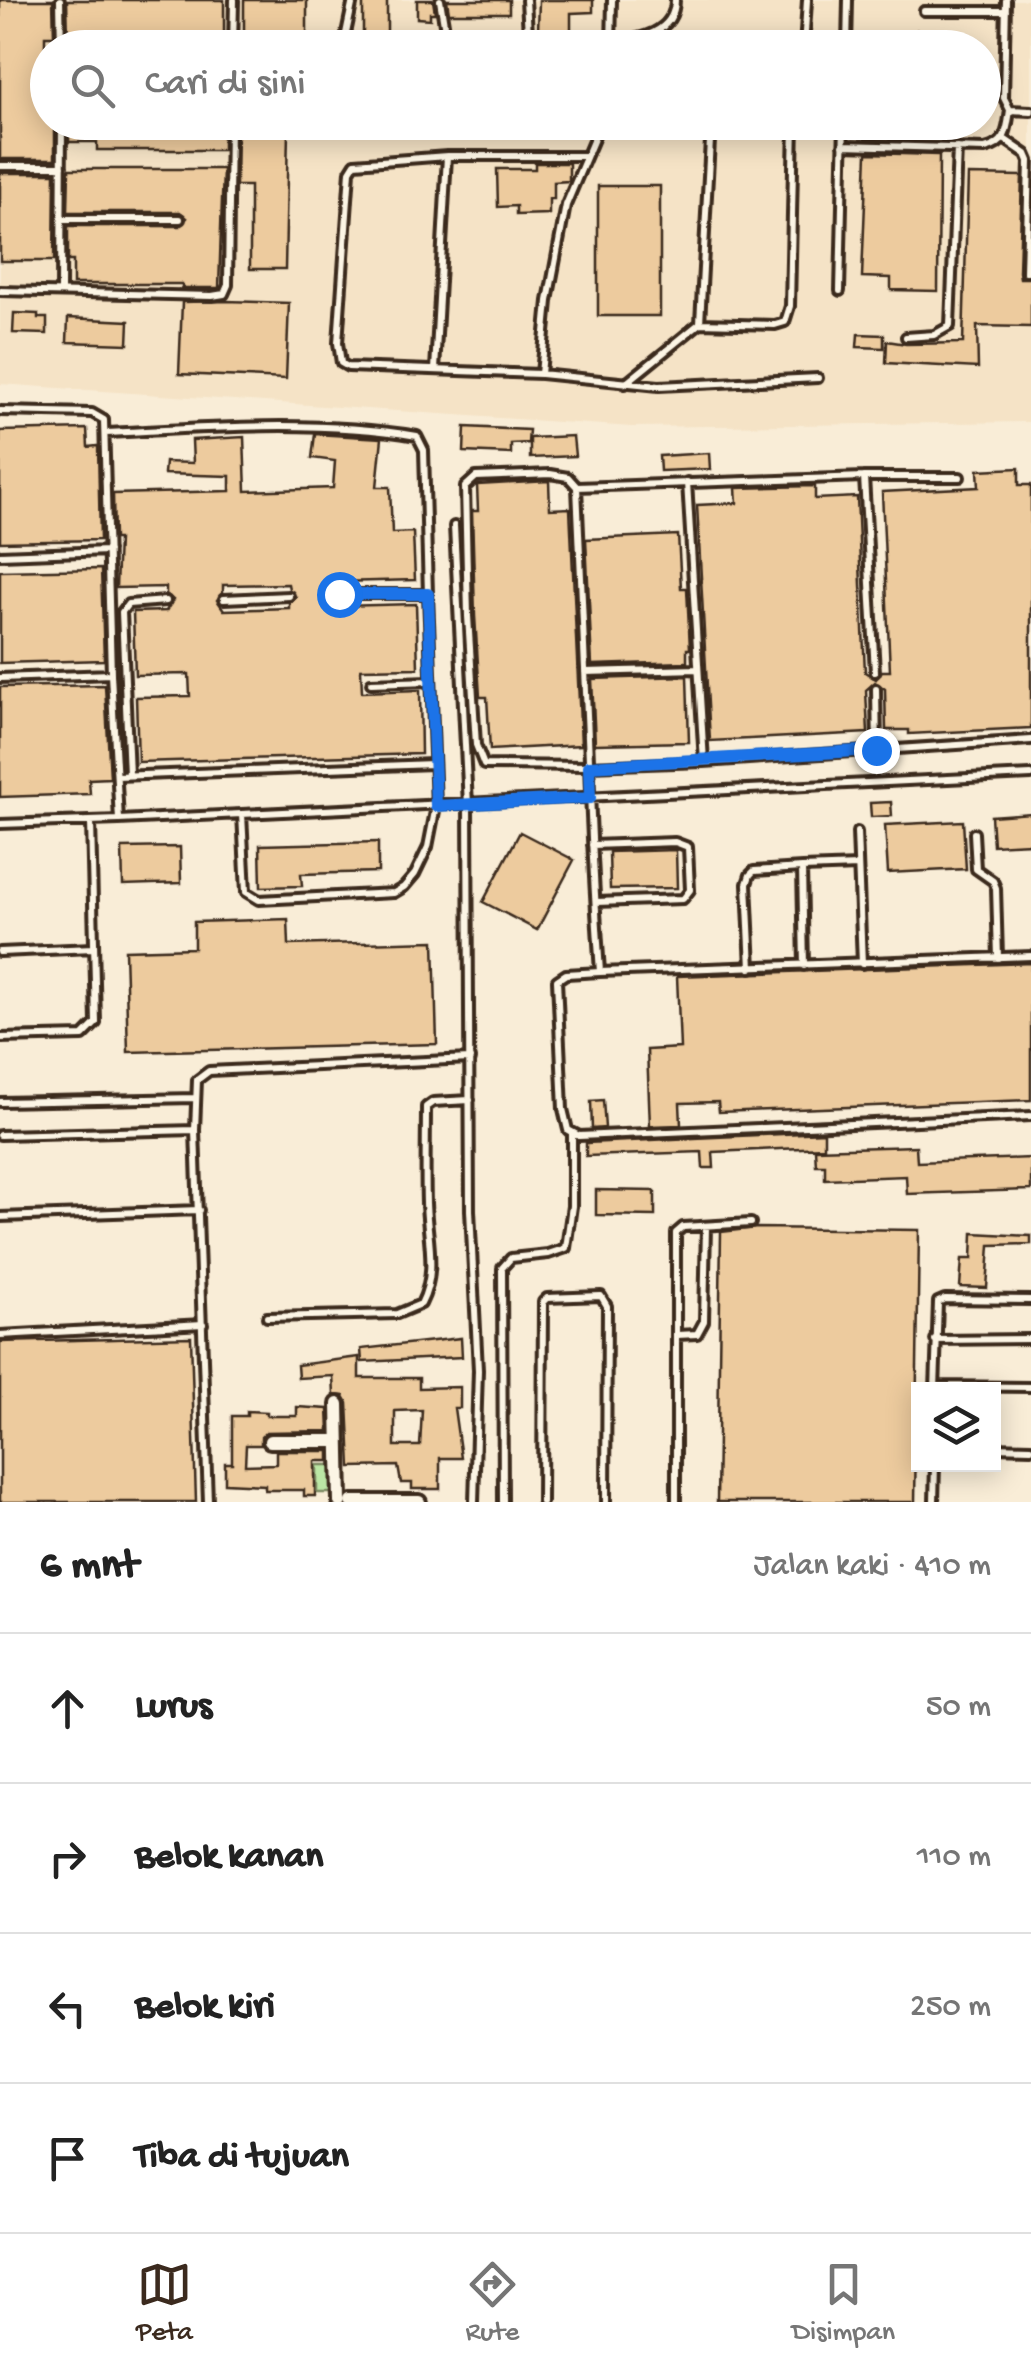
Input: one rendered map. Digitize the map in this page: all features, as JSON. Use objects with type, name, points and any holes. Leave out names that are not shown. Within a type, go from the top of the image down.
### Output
[{"type":"street","points":[[338,1404],[340,1502]]},
{"type":"street","points":[[270,1441],[340,1441]]},
{"type":"street","points":[[352,1502],[418,1502]]},
{"type":"lane","points":[[60,0],[61,30]]},
{"type":"lane","points":[[233,30],[234,0]]},
{"type":"lane","points":[[347,30],[353,0]]},
{"type":"lane","points":[[440,0],[446,30]]},
{"type":"lane","points":[[526,0],[528,30]]},
{"type":"lane","points":[[611,30],[612,0]]},
{"type":"lane","points":[[658,30],[673,15],[675,0]]},
{"type":"lane","points":[[806,30],[808,0]]},
{"type":"lane","points":[[847,30],[848,0]]},
{"type":"lane","points":[[975,0],[975,12]]},
{"type":"lane","points":[[844,145],[998,146],[1004,139],[1010,110],[1004,98],[1006,0]]},
{"type":"lane","points":[[924,11],[1006,12]]},
{"type":"lane","points":[[1010,110],[1031,111]]},
{"type":"lane","points":[[1004,139],[1029,160],[1026,272]]},
{"type":"lane","points":[[61,292],[62,140]]},
{"type":"lane","points":[[0,290],[224,294],[228,284],[230,140]]},
{"type":"lane","points":[[541,374],[548,301],[566,205],[592,140]]},
{"type":"lane","points":[[700,323],[710,140]]},
{"type":"lane","points":[[626,384],[700,323],[785,322],[790,306],[794,140]]},
{"type":"lane","points":[[840,291],[844,140]]},
{"type":"lane","points":[[906,337],[934,335],[950,326],[958,148]]},
{"type":"lane","points":[[435,370],[447,156]]},
{"type":"lane","points":[[585,156],[361,160],[351,167],[338,343],[341,363],[348,367],[541,374],[626,384],[818,378]]},
{"type":"lane","points":[[0,166],[62,166]]},
{"type":"lane","points":[[62,220],[180,219]]},
{"type":"lane","points":[[0,411],[92,412],[104,420],[119,820]]},
{"type":"lane","points":[[105,433],[300,426],[380,430],[417,436],[424,450],[436,806],[428,847],[415,874],[394,893],[374,896],[251,898],[246,886],[242,814]]},
{"type":"lane","points":[[600,972],[592,846],[589,766],[577,487],[568,477],[550,474],[476,477],[466,487],[463,498],[480,760],[492,766],[589,766],[704,762],[1031,740]]},
{"type":"lane","points":[[577,487],[864,476],[960,477]]},
{"type":"lane","points":[[864,476],[875,672]]},
{"type":"lane","points":[[687,482],[704,762]]},
{"type":"lane","points":[[454,526],[468,805],[470,1210],[478,1370],[474,1502]]},
{"type":"lane","points":[[0,555],[108,550]]},
{"type":"lane","points":[[339,594],[428,594]]},
{"type":"lane","points":[[224,598],[289,596]]},
{"type":"lane","points":[[129,775],[122,612],[128,604],[166,601]]},
{"type":"lane","points":[[585,672],[698,668]]},
{"type":"lane","points":[[0,678],[111,674]]},
{"type":"lane","points":[[371,683],[430,682]]},
{"type":"lane","points":[[876,690],[876,750]]},
{"type":"lane","points":[[117,776],[432,764]]},
{"type":"lane","points":[[0,824],[468,805],[1031,775]]},
{"type":"lane","points":[[0,1038],[83,1036],[96,1024],[90,822]]},
{"type":"lane","points":[[857,832],[862,964]]},
{"type":"lane","points":[[974,834],[976,869],[994,880],[996,888],[998,958]]},
{"type":"lane","points":[[592,846],[675,842],[688,848],[690,890],[682,899],[596,902]]},
{"type":"lane","points":[[751,968],[747,884],[754,871],[858,866]]},
{"type":"lane","points":[[802,868],[804,966]]},
{"type":"lane","points":[[0,952],[93,948]]},
{"type":"lane","points":[[503,1502],[502,1268],[510,1258],[566,1248],[572,1206],[572,1134],[563,1109],[557,980],[566,974],[600,972],[1031,956]]},
{"type":"lane","points":[[208,1502],[197,1080],[209,1070],[470,1060]]},
{"type":"lane","points":[[0,1102],[196,1098]]},
{"type":"lane","points":[[266,1317],[397,1314],[421,1304],[429,1288],[431,1257],[426,1205],[426,1107],[433,1102],[470,1100]]},
{"type":"lane","points":[[572,1134],[1031,1116]]},
{"type":"lane","points":[[0,1135],[196,1130]]},
{"type":"lane","points":[[0,1217],[200,1210]]},
{"type":"lane","points":[[676,1502],[676,1232],[682,1227],[750,1223]]},
{"type":"lane","points":[[677,1334],[697,1334],[704,1321],[706,1226]]},
{"type":"lane","points":[[542,1502],[541,1308],[547,1298],[602,1296],[607,1306],[606,1502]]},
{"type":"lane","points":[[935,1382],[938,1302],[1031,1300]]},
{"type":"lane","points":[[0,1335],[204,1324]]},
{"type":"lane","points":[[935,1340],[1031,1339]]},
{"type":"lane","points":[[1001,1387],[1031,1387]]},
{"type":"lane","points":[[1001,1447],[1031,1448]]},
{"type":"lane","points":[[934,1472],[934,1502]]},
{"type":"shaded area","points":[[0,0],[1031,0],[1031,422],[632,427],[0,384]]},
{"type":"green space","points":[[317,1465],[335,1465],[335,1493],[317,1493]]},
{"type":"building","points":[[0,0],[53,0],[54,30],[30,30],[30,140],[55,140],[55,159],[0,159]]},
{"type":"building","points":[[67,0],[224,0],[224,30],[68,30]]},
{"type":"building","points":[[244,0],[307,0],[307,30],[244,30]]},
{"type":"building","points":[[363,0],[387,0],[387,30],[363,30]]},
{"type":"building","points":[[417,0],[433,0],[435,13],[430,13],[430,19],[417,18]]},
{"type":"building","points":[[447,0],[509,0],[509,13],[449,13]]},
{"type":"building","points":[[539,0],[593,0],[593,12],[571,13],[571,30],[538,30]]},
{"type":"building","points":[[223,140],[223,150],[97,150],[97,142],[69,142]]},
{"type":"building","points":[[237,140],[288,140],[285,269],[250,269],[250,186],[236,186]]},
{"type":"building","points":[[867,153],[939,155],[938,291],[891,290],[891,278],[862,277]]},
{"type":"building","points":[[535,163],[569,163],[569,181],[554,182],[549,214],[516,215],[516,206],[498,207],[497,169],[535,169]]},
{"type":"building","points":[[69,169],[223,169],[219,288],[73,284],[73,261],[68,261],[68,226],[180,226],[187,218],[180,212],[68,212]]},
{"type":"building","points":[[0,173],[55,173],[54,261],[0,261]]},
{"type":"building","points":[[968,175],[1022,176],[1019,272],[1020,278],[1031,278],[1031,327],[977,326],[978,368],[886,363],[887,341],[963,343]]},
{"type":"building","points":[[598,186],[660,186],[660,316],[598,316]]},
{"type":"building","points":[[182,302],[289,303],[286,379],[179,374]]},
{"type":"building","points":[[14,313],[47,318],[47,334],[13,333]]},
{"type":"building","points":[[68,318],[129,321],[128,344],[67,342]]},
{"type":"building","points":[[858,334],[884,335],[884,348],[857,347]]},
{"type":"building","points":[[465,427],[529,430],[528,443],[511,444],[511,454],[464,452]]},
{"type":"building","points":[[87,429],[88,447],[98,446],[100,540],[0,542],[0,431]]},
{"type":"building","points":[[315,434],[382,438],[377,487],[390,487],[392,533],[413,532],[415,580],[339,582],[332,595],[339,606],[416,604],[418,668],[361,669],[362,692],[420,690],[421,754],[138,762],[136,697],[190,696],[189,674],[135,675],[133,612],[166,611],[173,600],[166,594],[166,587],[116,588],[118,539],[114,539],[113,494],[230,491],[230,476],[164,474],[165,462],[193,463],[192,440],[244,437],[246,491],[333,488],[335,461],[312,458]],"holes":[[[288,584],[296,597],[289,608],[224,610],[217,600],[223,585]]]},
{"type":"building","points":[[573,436],[575,456],[530,458],[530,438]]},
{"type":"building","points":[[709,453],[710,469],[660,471],[659,456]]},
{"type":"building","points":[[1019,468],[1019,485],[1031,485],[1031,728],[909,734],[909,730],[886,730],[885,689],[875,682],[866,690],[868,733],[710,741],[697,505],[737,503],[736,488],[815,486],[815,499],[857,497],[865,672],[876,679],[882,671],[890,671],[882,492],[979,487],[978,470]]},
{"type":"building","points":[[549,481],[550,509],[570,508],[581,745],[490,750],[487,697],[480,697],[475,616],[472,511],[478,511],[477,485]]},
{"type":"building","points":[[678,535],[681,588],[687,588],[687,662],[592,665],[586,539]]},
{"type":"building","points":[[101,569],[104,660],[0,663],[0,571]]},
{"type":"building","points":[[687,676],[689,742],[595,744],[592,679]]},
{"type":"building","points":[[105,685],[110,778],[89,779],[90,794],[0,797],[0,687]]},
{"type":"building","points":[[891,802],[892,816],[871,817],[870,803]]},
{"type":"building","points":[[1031,813],[1031,843],[993,845],[991,816]]},
{"type":"building","points":[[963,821],[966,869],[888,873],[885,825]]},
{"type":"building","points":[[520,832],[574,860],[537,930],[483,902]]},
{"type":"building","points":[[378,842],[378,872],[301,874],[302,886],[261,887],[260,845]]},
{"type":"building","points":[[180,847],[181,883],[123,885],[122,848]]},
{"type":"building","points":[[676,850],[677,888],[610,889],[609,852]]},
{"type":"building","points":[[288,919],[289,945],[434,941],[437,1044],[128,1052],[125,950],[194,948],[194,922]]},
{"type":"building","points":[[1031,963],[1031,1100],[719,1112],[718,1102],[680,1103],[681,1125],[650,1126],[647,1050],[680,1048],[677,976]]},
{"type":"building","points":[[603,1100],[605,1128],[592,1129],[591,1101]]},
{"type":"building","points":[[824,1132],[824,1147],[713,1152],[714,1168],[703,1168],[702,1152],[586,1156],[586,1143]]},
{"type":"building","points":[[916,1146],[917,1162],[1031,1158],[1031,1190],[907,1194],[906,1176],[825,1179],[825,1165],[816,1165],[815,1149]]},
{"type":"building","points":[[596,1190],[655,1191],[655,1216],[596,1215]]},
{"type":"building","points":[[756,1228],[919,1230],[917,1382],[911,1382],[915,1502],[717,1502],[721,1232]]},
{"type":"building","points":[[973,1233],[1031,1236],[1031,1244],[990,1245],[987,1288],[960,1287],[962,1259],[972,1259]]},
{"type":"building","points":[[191,1337],[196,1502],[0,1502],[0,1342]]},
{"type":"building","points":[[461,1338],[462,1357],[362,1362],[361,1349]]},
{"type":"building","points":[[359,1357],[359,1378],[419,1378],[419,1388],[460,1387],[460,1408],[454,1408],[461,1458],[440,1458],[440,1489],[412,1489],[412,1483],[401,1483],[398,1466],[351,1467],[348,1403],[344,1396],[334,1395],[333,1376],[298,1378],[297,1365]],"holes":[[[422,1410],[420,1446],[395,1446],[395,1411]]]},
{"type":"building","points":[[297,1407],[328,1409],[329,1431],[266,1432],[261,1445],[246,1445],[245,1465],[276,1464],[276,1451],[329,1451],[329,1461],[315,1461],[315,1496],[304,1496],[304,1490],[265,1490],[265,1485],[225,1483],[225,1463],[232,1463],[232,1416],[247,1416],[247,1411],[297,1416]]},
{"type":"route","points":[[339,594],[428,594],[436,806],[590,798],[589,766],[876,750]]}]
